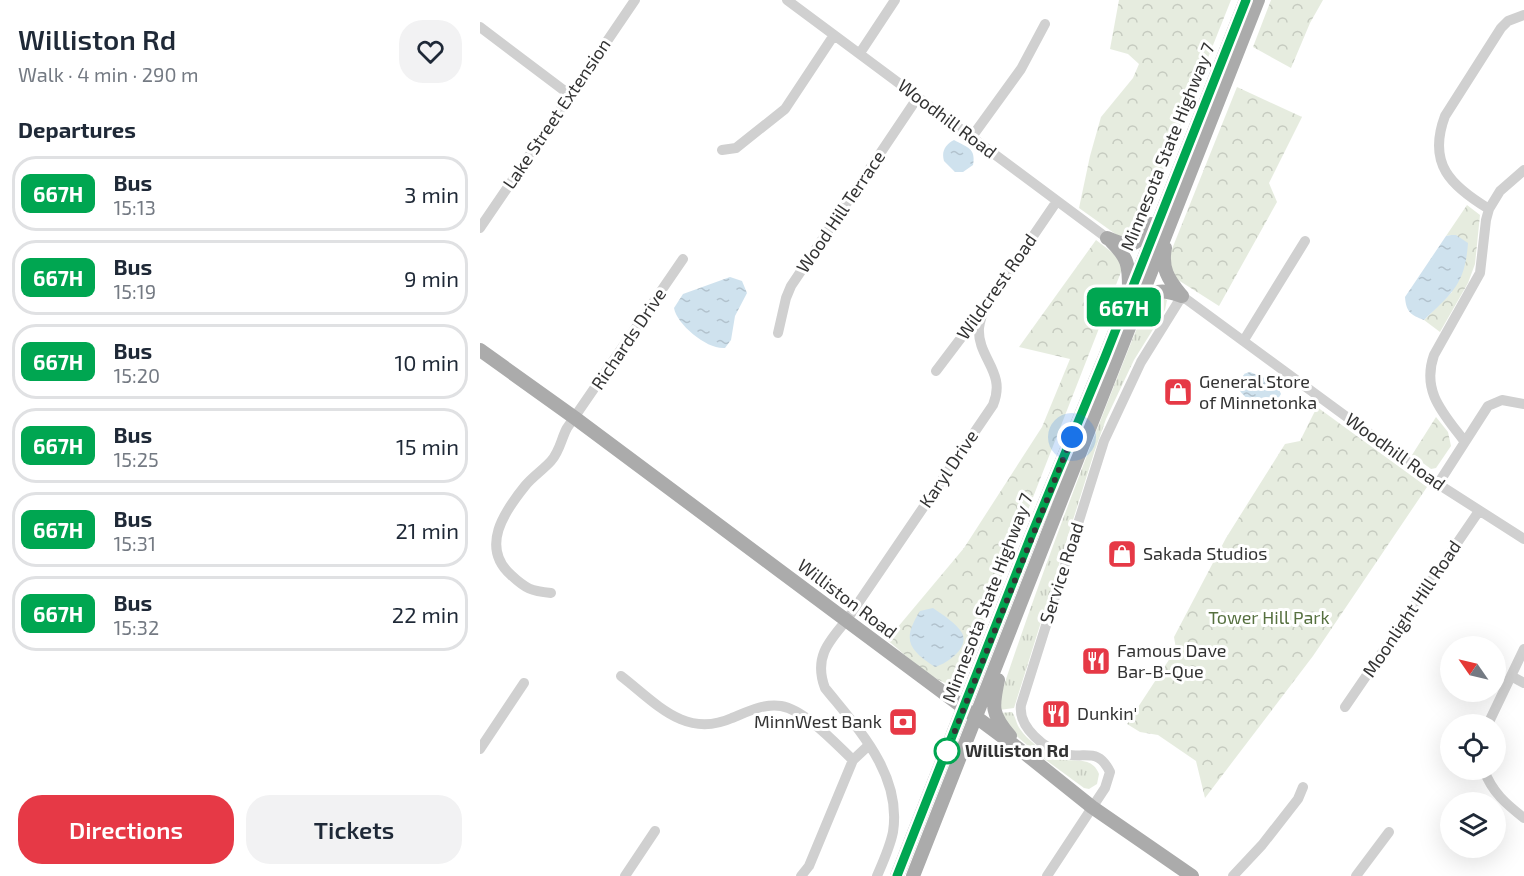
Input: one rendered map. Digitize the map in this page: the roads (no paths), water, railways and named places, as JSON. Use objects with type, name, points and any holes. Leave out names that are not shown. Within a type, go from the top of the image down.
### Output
[{"type":"main road","name":"Minnesota State Highway 7","points":[[913,876],[1126,334],[1164,222],[1246,0]]},
{"type":"main road","name":"Minnesota State Highway 7","points":[[897,876],[1129,293],[1164,222],[1258,0]]},
{"type":"main road","points":[[1107,238],[1122,244],[1133,244],[1141,238],[1155,218],[1164,222],[1164,270],[1170,282],[1182,296]]},
{"type":"main road","points":[[1107,238],[1122,252],[1127,261],[1129,293]]},
{"type":"main road","points":[[1126,334],[1148,296],[1166,291],[1182,296]]},
{"type":"main road","name":"Williston Road","points":[[480,350],[575,418],[1027,755],[1092,807],[1192,876]]},
{"type":"main road","points":[[1010,631],[994,697],[994,714],[998,723],[1027,755]]},
{"type":"street","name":"Lake Street Extension","points":[[480,228],[635,0]]},
{"type":"street","name":"Woodhill Road","points":[[786,0],[1107,238]]},
{"type":"street","points":[[860,53],[895,0]]},
{"type":"street","points":[[1489,209],[1458,189],[1444,170],[1440,133],[1445,116],[1501,28],[1508,21],[1524,15]]},
{"type":"street","points":[[971,138],[1021,69],[1045,24]]},
{"type":"street","points":[[480,27],[570,95]]},
{"type":"street","points":[[722,150],[736,148],[785,109],[834,36]]},
{"type":"street","name":"Wood Hill Terrace","points":[[778,333],[791,286],[918,98]]},
{"type":"street","points":[[1465,442],[1437,402],[1429,379],[1430,366],[1480,273],[1489,209],[1500,191],[1524,170]]},
{"type":"street","name":"Wildcrest Road","points":[[936,371],[986,305],[1057,201]]},
{"type":"street","points":[[1244,340],[1305,241]]},
{"type":"street","name":"Richards Drive","points":[[551,593],[533,591],[506,571],[496,550],[495,538],[498,527],[526,485],[552,460],[565,432],[683,259]]},
{"type":"street","name":"Woodhill Road","points":[[1182,296],[1438,484],[1524,539]]},
{"type":"street","name":"Service Road","points":[[1047,876],[1108,783],[1110,772],[1107,766],[1093,755],[1064,754],[1048,746],[1027,729],[1022,719],[1021,705],[1104,441],[1140,362],[1182,296]]},
{"type":"street","name":"Karyl Drive","points":[[877,876],[893,832],[893,801],[885,772],[869,745],[825,688],[819,665],[823,653],[836,632],[846,621],[993,405],[998,384],[984,351],[979,328],[986,305]]},
{"type":"street","points":[[1438,484],[1484,412],[1495,402],[1502,400],[1524,404]]},
{"type":"street","name":"Moonlight Hill Road","points":[[1345,707],[1479,511]]},
{"type":"street","points":[[1493,714],[1524,649]]},
{"type":"street","points":[[621,676],[673,716],[697,725],[722,723],[768,705],[780,705],[792,709],[802,715],[853,760]]},
{"type":"street","points":[[1511,676],[1524,683]]},
{"type":"street","points":[[480,749],[524,683]]},
{"type":"street","points":[[801,876],[809,866],[853,760],[869,745]]},
{"type":"street","points":[[1487,780],[1497,795],[1524,818]]},
{"type":"street","points":[[1233,876],[1298,799],[1303,787]]},
{"type":"street","points":[[625,876],[655,831]]},
{"type":"street","points":[[1356,876],[1389,832]]},
{"type":"water","points":[[954,140],[970,149],[973,155],[973,165],[963,172],[955,172],[944,161],[945,148]]},
{"type":"water","points":[[1456,235],[1468,243],[1464,269],[1449,295],[1424,320],[1410,312],[1405,297],[1446,236]]},
{"type":"water","points":[[730,277],[742,281],[747,293],[735,316],[731,340],[725,348],[718,348],[702,341],[687,329],[676,315],[674,308],[683,294]]},
{"type":"water","points":[[1250,372],[1276,383],[1281,394],[1276,402],[1261,407],[1243,395],[1238,387],[1239,382],[1245,374]]},
{"type":"water","points":[[933,608],[956,626],[964,639],[956,654],[945,663],[935,667],[914,649],[910,637],[914,621],[920,611]]},
{"type":"place","name":"General Store of Minnetonka","points":[[1178,392]]},
{"type":"place","name":"Sakada Studios","points":[[1122,554]]},
{"type":"place","name":"Famous Dave Bar-B-Que","points":[[1096,661]]},
{"type":"place","name":"Dunkin'","points":[[1056,714]]},
{"type":"place","name":"MinnWest Bank","points":[[903,722]]},
{"type":"place","name":"Williston Rd","points":[[947,751]]},
{"type":"park label","name":"Tower Hill Park","points":[[1269,618]]}]
